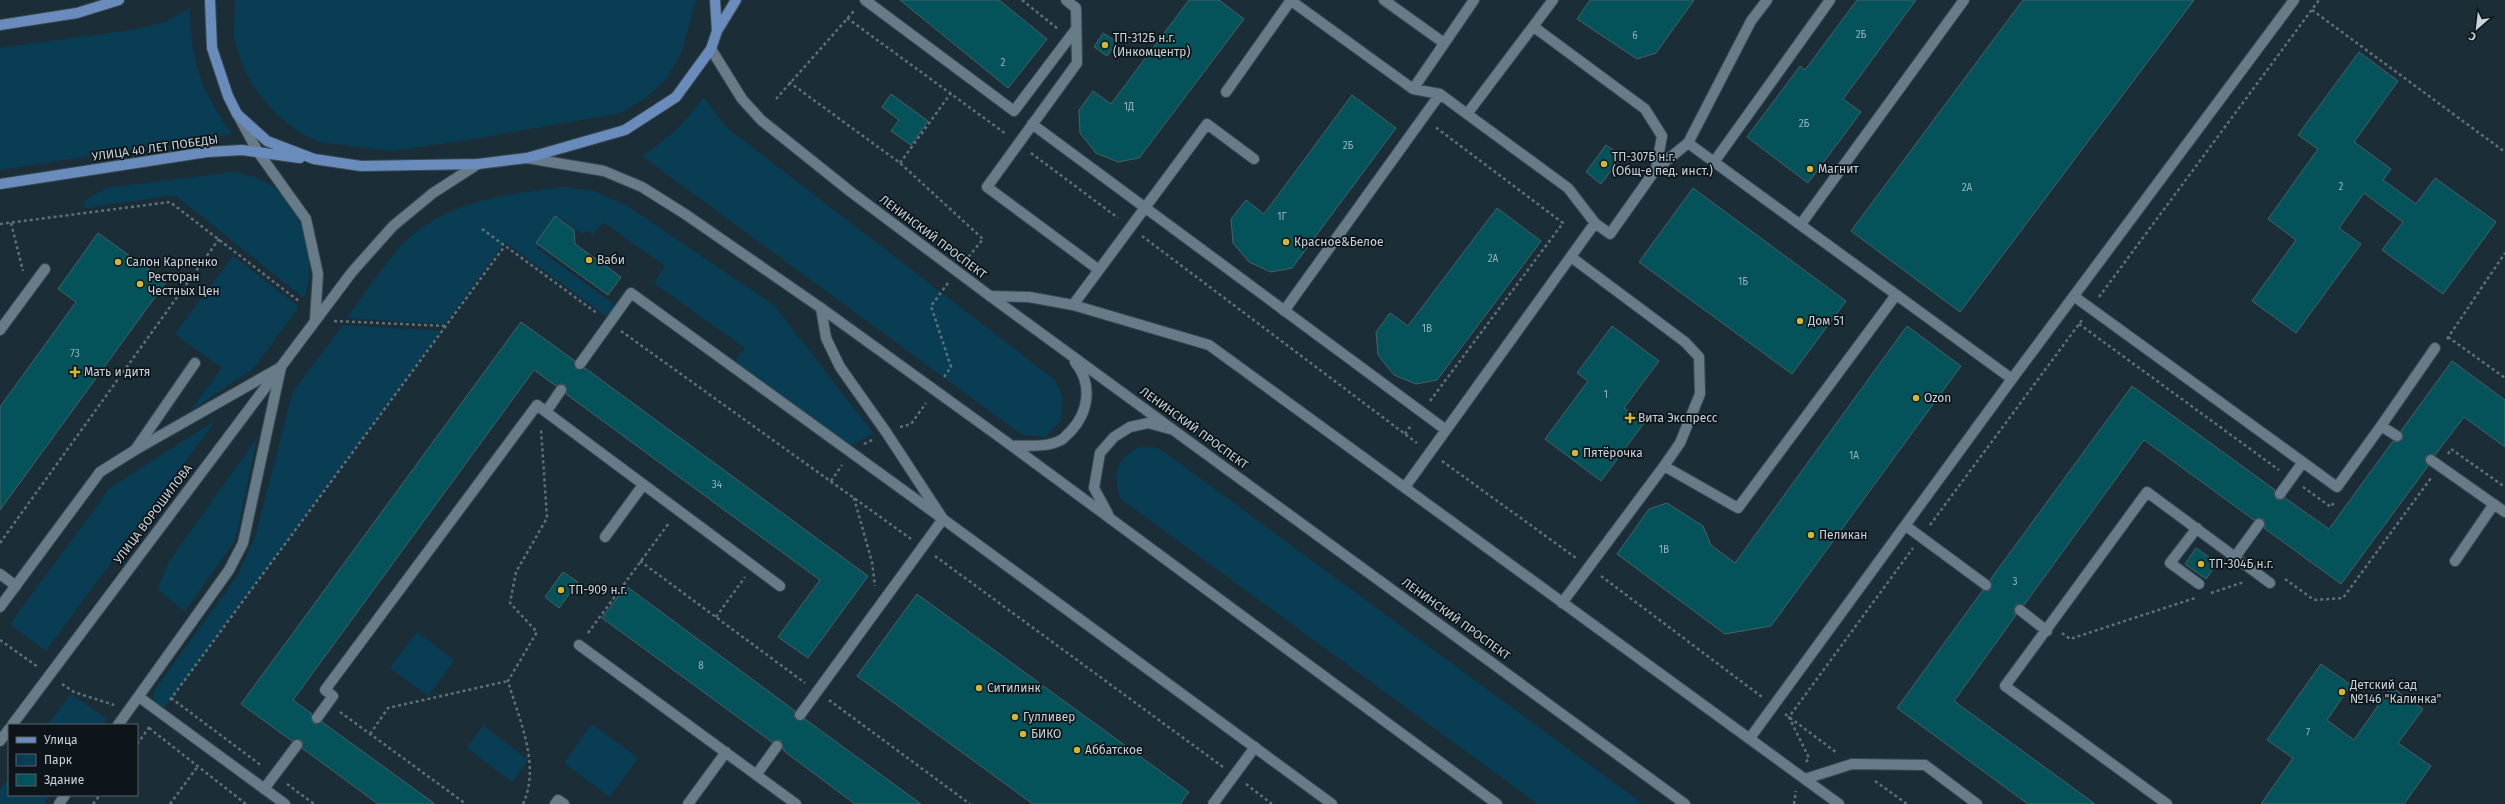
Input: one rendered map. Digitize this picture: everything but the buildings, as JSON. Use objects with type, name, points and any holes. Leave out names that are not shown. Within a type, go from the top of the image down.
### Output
[{"type":"main road","points":[[0,25],[77,13],[119,0]]},
{"type":"main road","points":[[210,0],[212,48],[228,96],[258,152],[306,220],[318,274],[315,320]]},
{"type":"main road","points":[[715,0],[717,31]]},
{"type":"main road","points":[[237,114],[267,141],[314,159],[361,166],[478,164],[527,158],[625,130],[676,97],[711,49],[717,31],[736,0]]},
{"type":"main road","points":[[865,0],[1014,111],[1076,29]]},
{"type":"main road","points":[[1066,0],[1076,8],[1077,63],[987,187],[1099,270]]},
{"type":"main road","points":[[1226,92],[1291,0],[1414,89],[1440,94],[1568,188],[1596,223],[1610,234],[1656,169],[1688,144],[1751,21],[1767,0]]},
{"type":"main road","points":[[1384,0],[1444,43]]},
{"type":"main road","points":[[1414,89],[1474,0]]},
{"type":"main road","points":[[1467,114],[1553,0]]},
{"type":"main road","points":[[1714,162],[1830,0]]},
{"type":"main road","points":[[1801,224],[1964,0]]},
{"type":"main road","points":[[1750,738],[2012,379],[2075,297],[2294,0]]},
{"type":"main road","points":[[1534,27],[1645,110],[1662,136],[1656,169]]},
{"type":"main road","name":"ЛЕНИНСКИЙ ПРОСПЕКТ","points":[[711,49],[742,99],[761,120],[851,192],[990,296],[1176,430],[1685,804]]},
{"type":"main road","points":[[1284,310],[1440,94]]},
{"type":"main road","points":[[1032,124],[1446,430]]},
{"type":"main road","points":[[1074,305],[1207,124],[1254,159]]},
{"type":"main road","points":[[1688,144],[1801,224],[2012,379]]},
{"type":"main road","name":"УЛИЦА 40 ЛЕТ ПОБЕДЫ","points":[[0,184],[207,152],[258,152],[314,159]]},
{"type":"main road","points":[[527,158],[604,172],[642,187],[821,308],[935,390],[1109,516],[1497,804]]},
{"type":"main road","name":"УЛИЦА ВОРОШИЛОВА","points":[[13,724],[352,272],[393,226],[433,192],[478,164]]},
{"type":"main road","points":[[1405,487],[1596,223]]},
{"type":"main road","points":[[1562,603],[1680,443],[1700,394],[1699,357],[1685,342],[1571,257]]},
{"type":"main road","points":[[0,330],[45,269]]},
{"type":"main road","points":[[580,364],[631,294],[851,452],[1332,804]]},
{"type":"main road","points":[[1664,466],[1738,508],[1896,295]]},
{"type":"main road","points":[[990,296],[1030,297],[1074,305],[1209,344],[1839,804]]},
{"type":"main road","points":[[2075,297],[2337,487],[2435,348]]},
{"type":"main road","points":[[821,308],[826,338],[840,367],[886,432],[943,519]]},
{"type":"main road","points":[[1012,446],[1040,445],[1062,440],[1078,422],[1087,404],[1086,388],[1083,372],[1068,353]]},
{"type":"main road","points":[[135,450],[195,363]]},
{"type":"main road","points":[[0,607],[100,472],[135,450],[281,366]]},
{"type":"main road","points":[[119,724],[229,570],[243,543],[281,366]]},
{"type":"main road","points":[[548,413],[561,390]]},
{"type":"main road","points":[[317,718],[333,696],[325,690],[537,404],[643,485],[780,586]]},
{"type":"main road","points":[[1109,516],[1094,488],[1100,453],[1114,437],[1130,427],[1148,423],[1176,430]]},
{"type":"main road","points":[[2381,426],[2397,436]]},
{"type":"main road","points":[[2280,494],[2303,462]]},
{"type":"main road","points":[[2435,463],[2505,512]]},
{"type":"main road","points":[[605,537],[643,485]]},
{"type":"main road","points":[[2167,804],[2005,686],[2049,628],[2147,492],[2270,583]]},
{"type":"main road","points":[[2455,561],[2494,504]]},
{"type":"main road","points":[[800,715],[943,519]]},
{"type":"main road","points":[[2235,557],[2259,524]]},
{"type":"main road","points":[[1906,526],[1986,585]]},
{"type":"main road","points":[[2197,528],[2170,563],[2199,584]]},
{"type":"main road","points":[[0,574],[16,586]]},
{"type":"main road","points":[[2020,610],[2049,628]]},
{"type":"main road","points":[[582,641],[796,804]]},
{"type":"main road","points":[[139,697],[285,804]]},
{"type":"main road","points":[[0,741],[8,730]]},
{"type":"main road","points":[[264,789],[297,745]]},
{"type":"main road","points":[[756,775],[777,746]]},
{"type":"main road","points":[[1213,804],[1255,747]]},
{"type":"main road","points":[[688,804],[726,752]]},
{"type":"main road","points":[[1805,778],[1852,764],[1925,765],[1977,804]]},
{"type":"main road","points":[[555,804],[558,800],[564,804]]},
{"type":"path","points":[[1022,0],[1061,31]]},
{"type":"path","points":[[1789,717],[2319,0]]},
{"type":"path","points":[[2311,3],[2315,6]]},
{"type":"path","points":[[2312,10],[2505,152]]},
{"type":"path","points":[[776,99],[789,82],[847,18],[989,121],[1405,434],[1589,567],[1907,804]]},
{"type":"path","points":[[789,82],[900,163],[983,240],[957,271],[931,306],[951,367],[911,424],[886,432],[851,452],[831,481]]},
{"type":"path","points":[[900,163],[951,93]]},
{"type":"path","points":[[989,121],[1004,103]]},
{"type":"path","points":[[1405,434],[1563,223],[1423,117]]},
{"type":"path","points":[[0,224],[170,202],[301,303],[315,320],[446,326]]},
{"type":"path","points":[[11,223],[23,270],[19,276]]},
{"type":"path","points":[[482,229],[504,247],[922,546],[1272,804]]},
{"type":"path","points":[[0,543],[219,239]]},
{"type":"path","points":[[138,743],[504,247]]},
{"type":"path","points":[[2079,324],[2291,478]]},
{"type":"path","points":[[2448,337],[2505,378]]},
{"type":"path","points":[[370,734],[388,708],[508,681],[537,632],[510,603],[516,572],[547,518],[540,430],[548,413]]},
{"type":"path","points":[[2210,593],[2275,572],[2314,600],[2343,598],[2435,463],[2451,449],[2505,487]]},
{"type":"path","points":[[853,497],[872,562],[878,608]]},
{"type":"path","points":[[582,641],[678,511]]},
{"type":"path","points":[[716,617],[753,566]]},
{"type":"path","points":[[2049,628],[2070,639],[2203,596]]},
{"type":"path","points":[[508,681],[529,751],[530,789],[523,804]]},
{"type":"path","points":[[171,698],[314,804]]},
{"type":"path","points":[[328,703],[466,804]]},
{"type":"path","points":[[149,728],[246,804]]},
{"type":"path","points":[[170,804],[198,766]]},
{"type":"path","points":[[93,804],[99,796]]},
{"type":"green space","points":[[235,0],[696,0],[682,51],[667,78],[647,97],[621,113],[486,137],[393,151],[320,142],[300,133],[275,113],[253,86],[243,67],[234,37]]},
{"type":"green space","points":[[190,8],[192,44],[199,74],[212,103],[232,134],[0,170],[0,48],[138,29],[165,22]]},
{"type":"green space","points":[[703,97],[726,127],[1055,380],[1063,396],[1061,421],[1045,437],[1021,434],[642,156],[676,130],[690,115]]},
{"type":"green space","points":[[234,172],[266,182],[279,191],[290,204],[298,218],[308,250],[308,283],[304,298],[175,195],[85,208],[84,201],[107,188]]},
{"type":"green space","points":[[564,187],[594,191],[629,207],[775,306],[873,433],[850,446],[735,361],[745,348],[654,283],[665,266],[603,222],[593,235],[586,230],[583,234],[559,217],[537,248],[622,310],[614,322],[505,242],[445,324],[347,318],[394,254],[411,236],[430,222],[450,212],[494,198],[517,193]]},
{"type":"green space","points":[[233,256],[299,307],[254,368],[190,411],[222,368],[175,334]]},
{"type":"green space","points":[[343,325],[441,331],[163,709],[154,700],[154,691],[238,575],[256,534],[293,391]]},
{"type":"green space","points":[[216,420],[46,651],[10,624],[110,488]]},
{"type":"green space","points":[[257,438],[235,541],[185,611],[157,589],[170,560]]},
{"type":"green space","points":[[1140,447],[1153,447],[1163,451],[1643,804],[1538,804],[1121,499],[1116,475],[1118,468],[1125,457]]},
{"type":"green space","points":[[417,632],[454,660],[428,696],[390,668]]},
{"type":"green space","points":[[71,694],[107,719],[103,724],[49,724]]},
{"type":"green space","points":[[592,724],[638,758],[610,797],[564,763]]},
{"type":"green space","points":[[483,725],[528,760],[512,782],[467,748]]},
{"type":"green space","points":[[8,779],[8,796],[49,796],[44,804],[0,804],[0,790]]},
{"type":"place","name":"ТП-312Б н.г. (Инкомцентр)","points":[[1105,45]]},
{"type":"place","name":"ТП-307Б н.г. (Общ-е пед. инст.)","points":[[1604,164]]},
{"type":"place","name":"Магнит","points":[[1810,169]]},
{"type":"place","name":"Красное&Белое","points":[[1286,242]]},
{"type":"place","name":"Ваби","points":[[589,260]]},
{"type":"place","name":"Салон Карпенко","points":[[118,262]]},
{"type":"place","name":"Ресторан Честных Цен","points":[[140,284]]},
{"type":"place","name":"Дом 51","points":[[1800,321]]},
{"type":"place","name":"Мать и дитя","points":[[75,372]]},
{"type":"place","name":"Ozon","points":[[1916,398]]},
{"type":"place","name":"Вита Экспресс","points":[[1630,418]]},
{"type":"place","name":"Пятёрочка","points":[[1575,453]]},
{"type":"place","name":"Пеликан","points":[[1811,535]]},
{"type":"place","name":"ТП-304Б н.г.","points":[[2201,564]]},
{"type":"place","name":"ТП-909 н.г.","points":[[561,590]]},
{"type":"place","name":"Ситилинк","points":[[979,688]]},
{"type":"place","name":"Детский сад №146 \"Калинка\"","points":[[2342,692]]},
{"type":"place","name":"Гулливер","points":[[1015,717]]},
{"type":"place","name":"БИКО","points":[[1023,734]]},
{"type":"place","name":"Аббатское","points":[[1077,750]]}]
